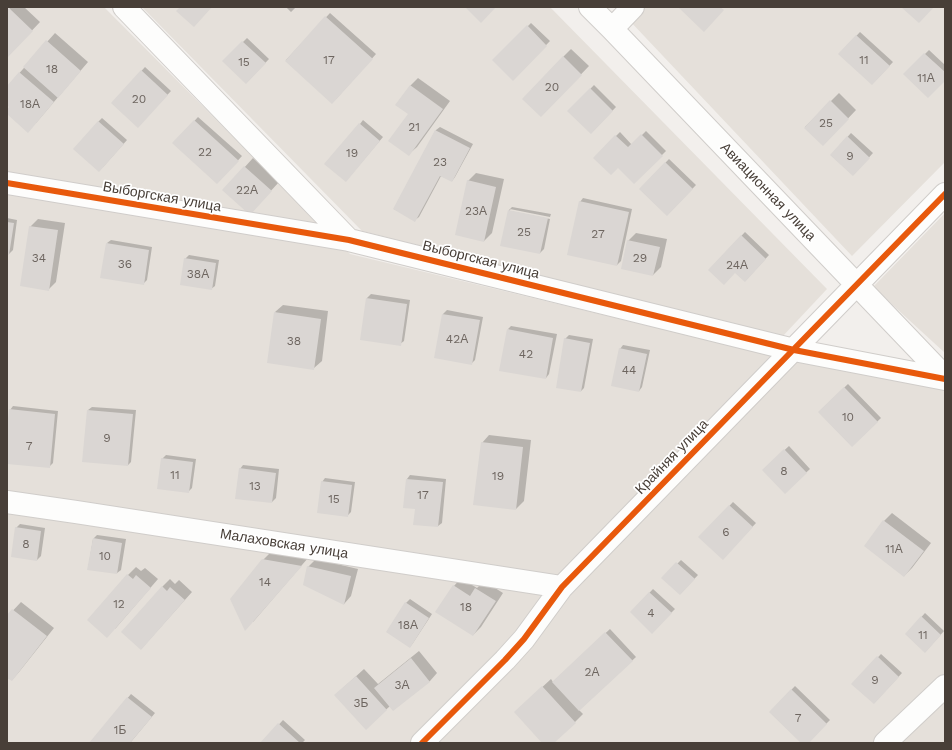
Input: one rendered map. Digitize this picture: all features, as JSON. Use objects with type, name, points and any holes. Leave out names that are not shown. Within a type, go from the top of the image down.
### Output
[{"type":"street","points":[[124,7],[349,240]]},
{"type":"street","name":"Авиационная улица","points":[[590,7],[945,378]]},
{"type":"street","points":[[612,29],[633,7]]},
{"type":"street","name":"Выборгская улица","points":[[7,183],[349,240],[794,350],[945,378]]},
{"type":"street","name":"Крайняя улица","points":[[422,743],[506,660],[524,639],[562,587],[945,194]]},
{"type":"street","name":"Малаховская улица","points":[[7,502],[562,587]]},
{"type":"street","points":[[885,743],[945,686]]},
{"type":"shaded area","points":[[7,7],[104,7],[350,254],[799,362],[945,390],[945,743],[12,743],[7,741]]},
{"type":"shaded area","points":[[142,7],[550,7],[827,289],[782,337],[362,231]]},
{"type":"shaded area","points":[[640,7],[945,7],[945,162],[852,256],[628,19]]},
{"type":"shaded area","points":[[945,213],[945,353],[873,287]]},
{"type":"building","points":[[180,7],[212,7],[194,27],[176,11]]},
{"type":"building","points":[[465,7],[496,7],[481,23]]},
{"type":"building","points":[[678,7],[720,7],[724,10],[704,32]]},
{"type":"building","points":[[901,7],[934,7],[919,23]]},
{"type":"building","points":[[9,8],[33,31],[7,58],[7,10]]},
{"type":"building","points":[[325,16],[373,59],[332,104],[285,61]]},
{"type":"building","points":[[527,25],[547,46],[513,81],[492,60]]},
{"type":"building","points":[[856,35],[890,66],[872,85],[838,54]]},
{"type":"building","points":[[46,40],[81,71],[58,98],[23,67]]},
{"type":"building","points":[[242,41],[266,63],[246,84],[222,61]]},
{"type":"building","points":[[924,53],[945,72],[945,81],[928,98],[903,74]]},
{"type":"building","points":[[563,56],[582,75],[541,117],[522,99]]},
{"type":"building","points":[[141,70],[168,95],[138,128],[111,103]]},
{"type":"building","points":[[19,72],[54,102],[28,133],[7,114],[9,107],[7,105],[7,86]]},
{"type":"building","points":[[410,85],[443,109],[409,156],[388,141],[408,114],[395,105]]},
{"type":"building","points":[[590,88],[613,111],[591,134],[567,111]]},
{"type":"building","points":[[830,100],[849,119],[823,146],[804,128]]},
{"type":"building","points":[[194,120],[239,161],[217,184],[172,143]]},
{"type":"building","points":[[98,121],[124,144],[99,172],[73,149]]},
{"type":"building","points":[[359,123],[380,141],[346,182],[324,164]]},
{"type":"building","points":[[435,130],[470,148],[452,182],[440,176],[415,222],[393,209]]},
{"type":"building","points":[[641,134],[663,156],[634,184],[618,168],[611,175],[593,158],[615,135],[628,147]]},
{"type":"building","points":[[847,136],[870,158],[853,176],[830,155]]},
{"type":"building","points":[[665,162],[693,189],[667,216],[639,189]]},
{"type":"building","points":[[244,166],[272,191],[250,215],[222,190]]},
{"type":"building","points":[[467,180],[496,187],[484,242],[455,235]]},
{"type":"building","points":[[579,201],[629,212],[617,266],[567,255]]},
{"type":"building","points":[[508,210],[548,218],[540,254],[500,246]]},
{"type":"building","points":[[7,222],[14,223],[9,255],[7,254]]},
{"type":"building","points":[[29,226],[58,230],[49,291],[20,286]]},
{"type":"building","points":[[741,235],[766,259],[745,282],[735,273],[724,285],[708,270]]},
{"type":"building","points":[[627,240],[660,247],[653,276],[621,269]]},
{"type":"building","points":[[106,243],[149,250],[144,285],[100,278]]},
{"type":"building","points":[[184,258],[216,263],[212,290],[180,285]]},
{"type":"building","points":[[366,298],[407,304],[401,346],[360,340]]},
{"type":"building","points":[[274,312],[321,319],[314,370],[267,363]]},
{"type":"building","points":[[442,314],[480,320],[472,365],[434,358]]},
{"type":"building","points":[[507,329],[553,338],[546,379],[499,371]]},
{"type":"building","points":[[564,338],[590,343],[581,392],[556,388]]},
{"type":"building","points":[[619,348],[647,354],[639,392],[611,386]]},
{"type":"building","points":[[844,387],[878,422],[852,447],[818,412]]},
{"type":"building","points":[[9,409],[55,414],[50,468],[7,464],[7,428]]},
{"type":"building","points":[[87,410],[133,414],[128,466],[82,462]]},
{"type":"building","points":[[481,442],[523,447],[516,510],[473,505]]},
{"type":"building","points":[[784,449],[807,473],[785,494],[762,470]]},
{"type":"building","points":[[161,458],[193,462],[189,493],[157,489]]},
{"type":"building","points":[[239,468],[276,473],[272,503],[235,499]]},
{"type":"building","points":[[406,479],[443,482],[438,527],[413,525],[415,509],[403,508]]},
{"type":"building","points":[[321,481],[352,485],[348,517],[317,513]]},
{"type":"building","points":[[729,505],[753,527],[723,560],[698,537]]},
{"type":"building","points":[[883,520],[924,551],[904,577],[864,546]]},
{"type":"building","points":[[15,527],[41,531],[37,561],[11,557]]},
{"type":"building","points":[[93,538],[122,543],[117,574],[87,570]]},
{"type":"building","points":[[262,559],[302,566],[245,631],[230,599]]},
{"type":"building","points":[[676,562],[695,579],[680,595],[661,578]]},
{"type":"building","points":[[307,566],[351,576],[344,605],[303,585]]},
{"type":"building","points":[[127,574],[133,579],[136,575],[151,588],[107,638],[87,620]]},
{"type":"building","points":[[453,585],[470,596],[475,588],[496,601],[473,636],[435,612]]},
{"type":"building","points":[[162,586],[167,591],[170,587],[185,600],[141,650],[121,632]]},
{"type":"building","points":[[649,592],[672,613],[652,634],[630,612]]},
{"type":"building","points":[[405,602],[429,618],[410,648],[386,632]]},
{"type":"building","points":[[12,609],[47,636],[12,681],[7,678],[7,615]]},
{"type":"building","points":[[921,616],[941,635],[925,653],[905,634]]},
{"type":"building","points":[[605,632],[633,661],[579,711],[552,682]]},
{"type":"building","points":[[877,656],[899,677],[874,704],[851,684]]},
{"type":"building","points":[[411,658],[430,682],[393,711],[374,688]]},
{"type":"building","points":[[356,676],[387,710],[366,730],[334,695]]},
{"type":"building","points":[[542,686],[576,723],[554,743],[542,743],[514,712]]},
{"type":"building","points":[[791,689],[827,724],[809,743],[801,743],[769,712]]},
{"type":"building","points":[[127,697],[152,717],[130,743],[89,743]]},
{"type":"building","points":[[278,723],[300,743],[260,743]]},
{"type":"cycle path","points":[[7,183],[349,240],[794,350],[945,379]]},
{"type":"cycle path","points":[[422,743],[524,639],[562,587],[945,194]]}]
